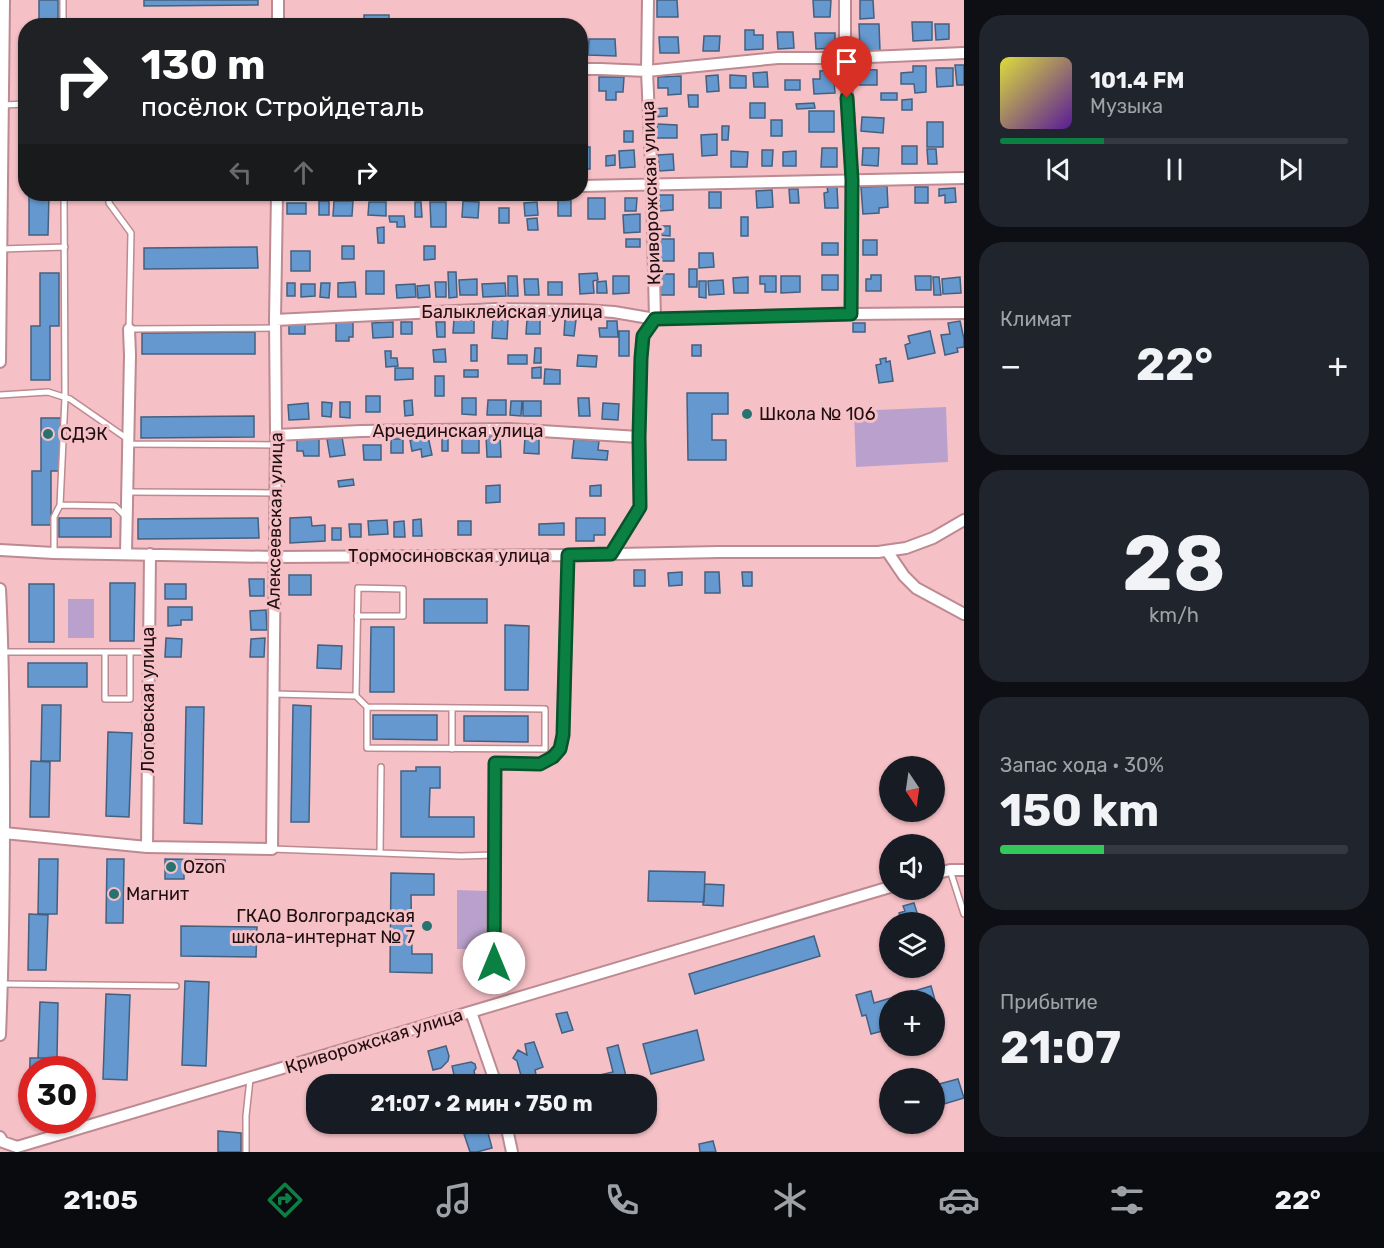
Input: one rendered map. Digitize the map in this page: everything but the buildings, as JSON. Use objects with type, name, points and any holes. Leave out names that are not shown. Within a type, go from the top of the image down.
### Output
[{"type":"street","points":[[0,363],[4,0]]},
{"type":"street","points":[[278,0],[278,18]]},
{"type":"street","name":"Криворожская улица","points":[[611,554],[640,507],[641,358],[643,336],[655,319],[647,71],[648,0]]},
{"type":"street","points":[[845,0],[845,58],[852,180],[851,314]]},
{"type":"street","points":[[588,69],[647,71],[778,58],[845,58],[964,53]]},
{"type":"street","points":[[588,186],[964,178]]},
{"type":"street","name":"Алексеевская улица","points":[[272,849],[277,201]]},
{"type":"street","name":"Балыклейская улица","points":[[276,324],[496,309],[584,310],[655,319],[964,313]]},
{"type":"street","points":[[126,553],[129,492],[129,329]]},
{"type":"street","name":"Арчединская улица","points":[[276,440],[361,431],[508,429],[639,437]]},
{"type":"street","name":"Тормосиновская улица","points":[[0,550],[275,557],[886,551],[906,548],[933,538],[964,520]]},
{"type":"street","points":[[886,551],[916,588],[964,614]]},
{"type":"street","name":"Логовская улица","points":[[147,847],[150,554]]},
{"type":"street","points":[[494,963],[495,763],[540,764],[553,757],[560,749],[563,735],[568,555]]},
{"type":"street","points":[[0,589],[3,652],[2,813],[4,833],[0,1035]]},
{"type":"street","points":[[4,833],[147,847],[272,849]]},
{"type":"street","points":[[945,871],[964,870]]},
{"type":"street","name":"Криворожская улица","points":[[0,1137],[3,1143],[17,1146],[879,890]]},
{"type":"street","points":[[471,1012],[493,1074]]},
{"type":"street","points":[[509,1134],[512,1152]]},
{"type":"lane","points":[[63,0],[63,18]]},
{"type":"lane","points":[[3,105],[18,104]]},
{"type":"lane","points":[[54,553],[54,517],[60,505],[65,398],[64,201]]},
{"type":"lane","points":[[108,201],[131,233],[129,329],[276,324]]},
{"type":"lane","points":[[1,249],[64,247]]},
{"type":"lane","points":[[0,395],[48,393],[70,399],[129,442],[276,440]]},
{"type":"lane","points":[[129,492],[275,493]]},
{"type":"lane","points":[[60,505],[115,506],[128,519]]},
{"type":"lane","points":[[356,696],[357,616],[358,588],[403,589],[403,616],[357,616]]},
{"type":"lane","points":[[3,652],[148,652]]},
{"type":"lane","points":[[105,652],[105,699],[130,699],[130,652]]},
{"type":"lane","points":[[274,694],[356,696],[367,707],[545,709],[545,749],[367,748],[367,707]]},
{"type":"lane","points":[[452,708],[452,748]]},
{"type":"lane","points":[[495,749],[495,763]]},
{"type":"lane","points":[[380,853],[381,767]]},
{"type":"lane","points":[[272,849],[460,856],[494,855]]},
{"type":"lane","points":[[950,870],[964,914]]},
{"type":"lane","points":[[2,984],[176,986]]},
{"type":"lane","points":[[246,1152],[246,1116],[250,1078]]},
{"type":"shaded area","points":[[946,407],[948,462],[856,467],[854,411]]},
{"type":"shaded area","points":[[68,599],[94,599],[94,638],[68,638]]},
{"type":"shaded area","points":[[457,890],[487,891],[486,949],[457,949]]},
{"type":"place","name":"Школа № 106","points":[[747,414]]},
{"type":"place","name":"СДЭК","points":[[48,434]]},
{"type":"place","name":"Ozon","points":[[171,867]]},
{"type":"place","name":"Магнит","points":[[114,894]]},
{"type":"place","name":"ГКАО Волгоградская школа-интернат № 7","points":[[427,926]]},
{"type":"route","points":[[494,963],[495,763],[540,764],[553,757],[560,749],[563,735],[568,555],[611,554],[640,507],[639,437],[643,336],[655,319],[851,314],[852,180],[847,98]]}]
